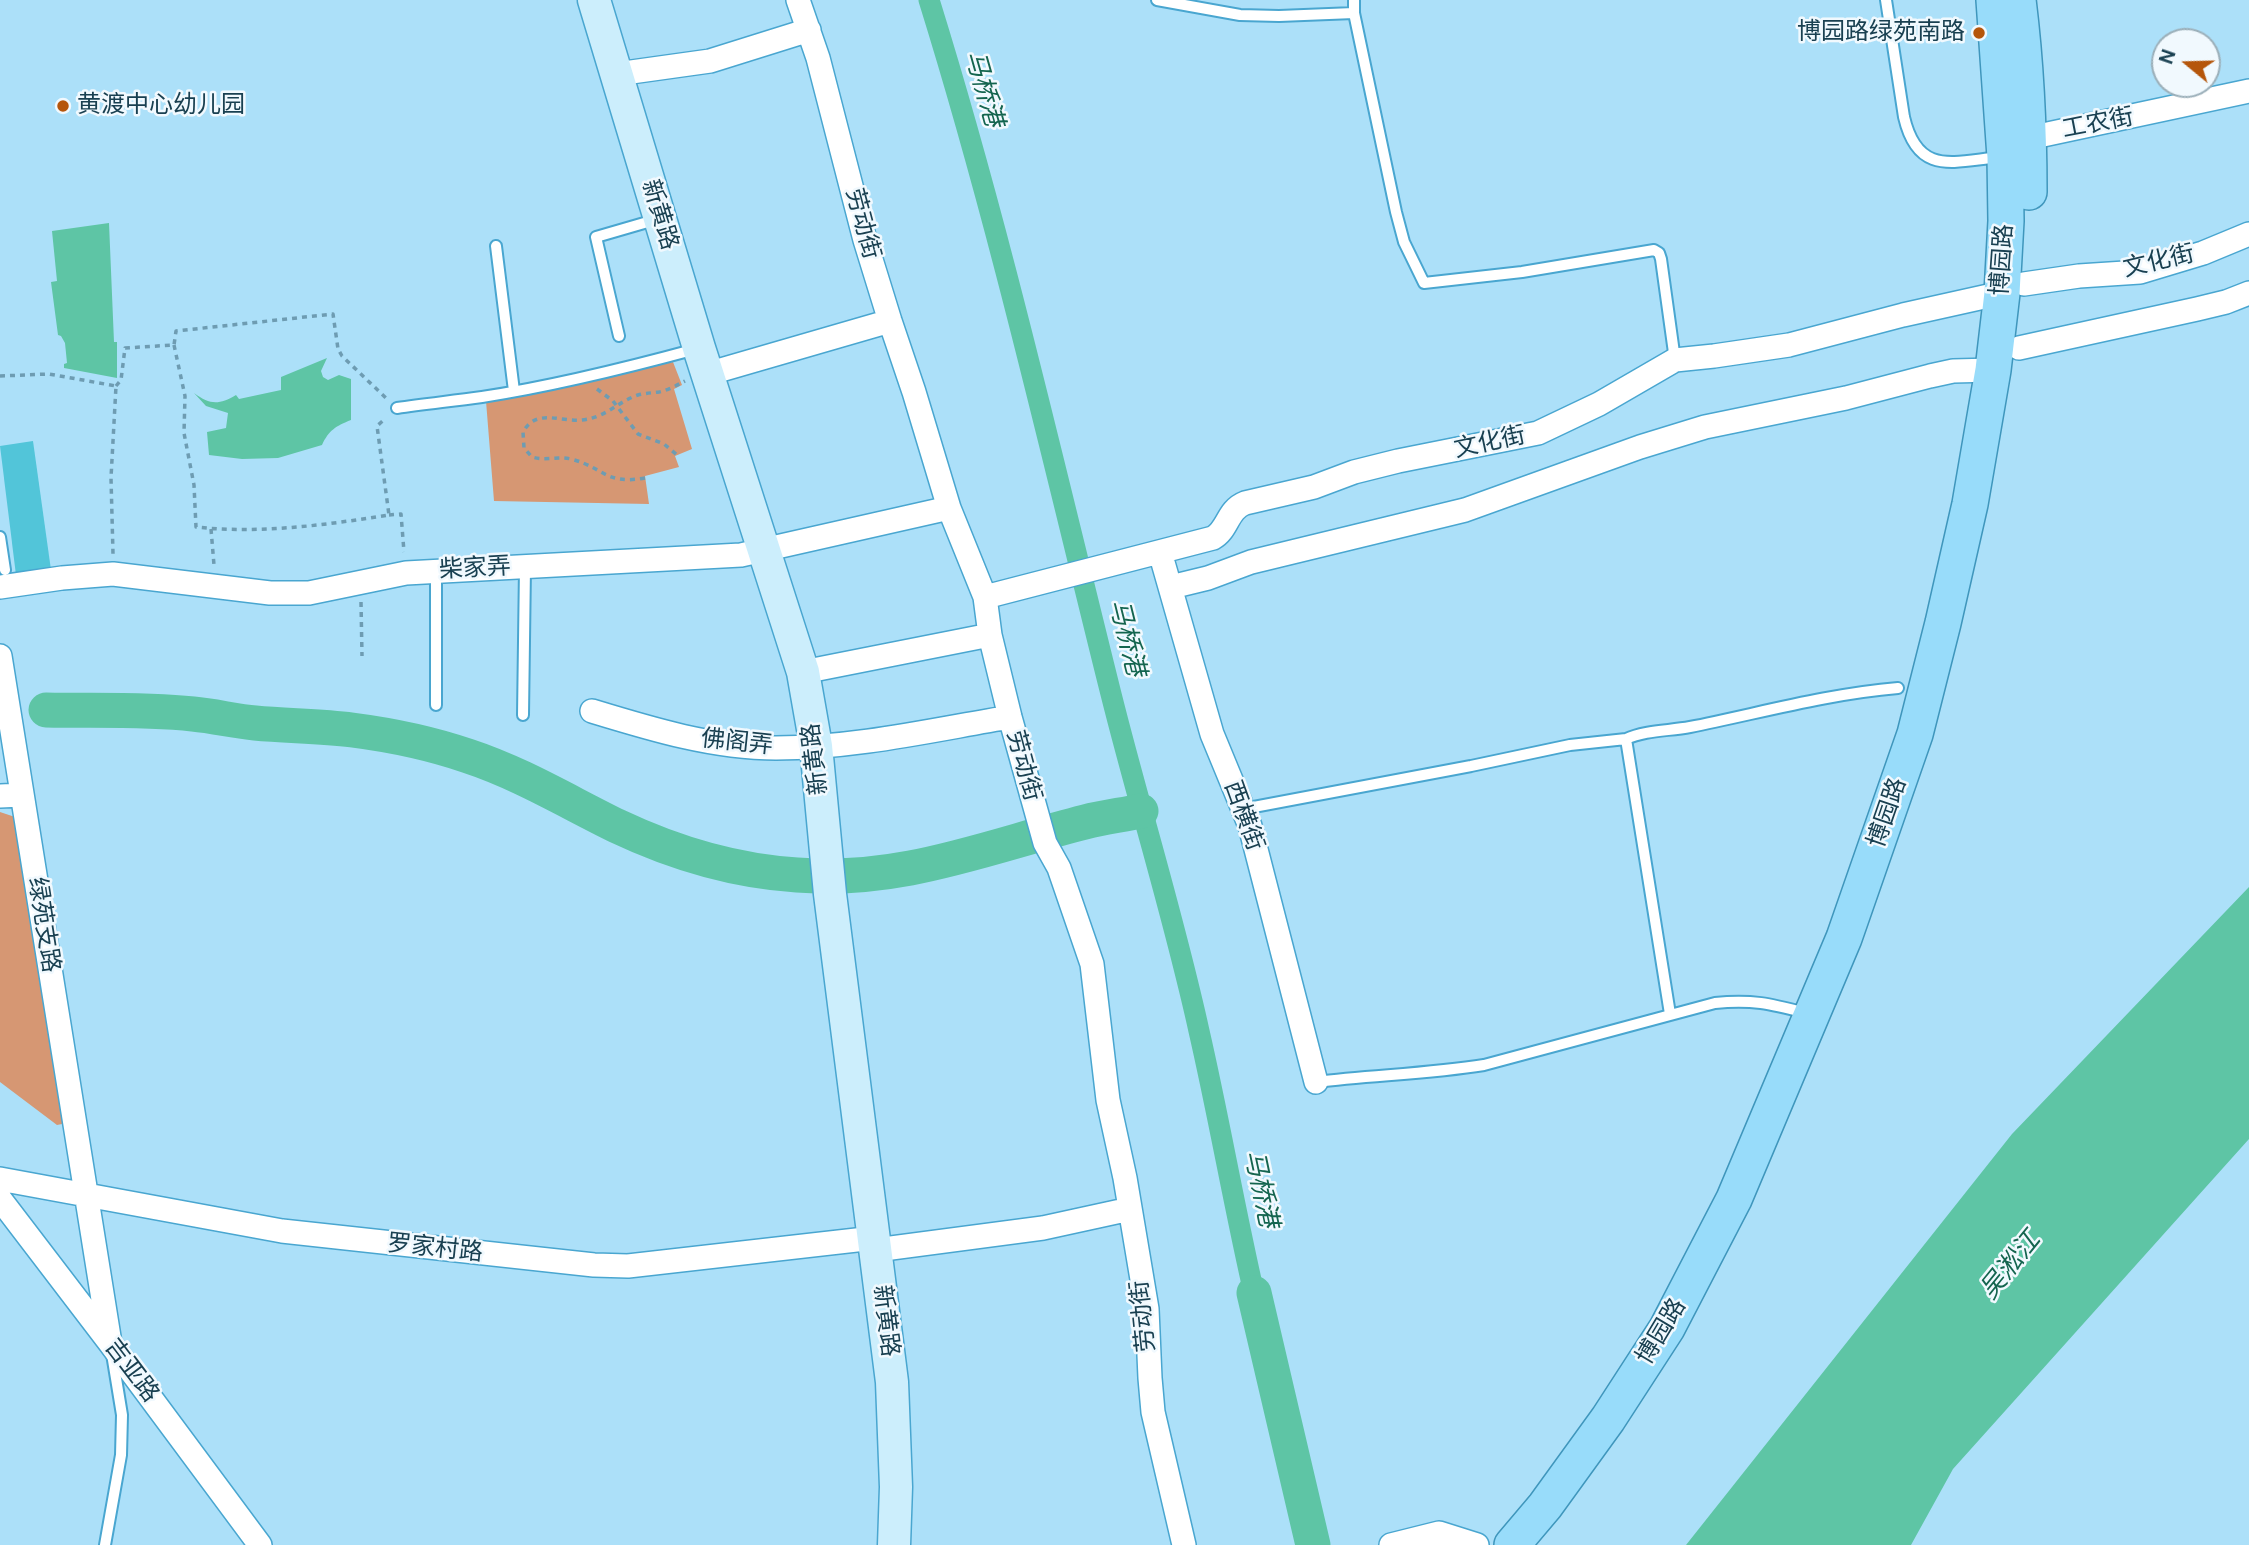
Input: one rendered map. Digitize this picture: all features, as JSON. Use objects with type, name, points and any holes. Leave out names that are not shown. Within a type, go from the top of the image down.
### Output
[{"type":"main road","name":"博园路","points":[[1994,0],[2017,147]]},
{"type":"main road","name":"博园路","points":[[1542,1545],[1563,1522],[1626,1434],[1686,1338],[1755,1208],[1865,946],[1939,739],[1993,508],[2013,289],[2006,221],[2017,147],[2024,49],[2018,0]]},
{"type":"main road","name":"博园路","points":[[1512,1545],[1545,1506],[1600,1430],[1667,1328],[1734,1199],[1812,1015],[1844,938],[1915,734],[2006,359]]},
{"type":"street","name":"新黄路","points":[[594,0],[703,361],[803,672],[816,746],[830,894],[894,1407],[894,1545]]},
{"type":"street","name":"劳动街","points":[[798,0],[809,30],[865,240],[890,321],[950,508],[985,597],[990,635],[1042,835],[1059,868],[1092,964],[1108,1100],[1147,1309],[1153,1412],[1184,1545]]},
{"type":"street","points":[[617,74],[710,61],[809,30]]},
{"type":"street","name":"工农街","points":[[2017,147],[2249,90]]},
{"type":"street","name":"文化街","points":[[985,597],[1213,538],[1220,534],[1236,507],[1245,503],[1314,487],[1354,472],[1387,464],[1538,433],[1599,404],[1675,360],[1789,345],[1903,315],[2079,276],[2140,272],[2203,253],[2249,234]]},
{"type":"street","points":[[1171,587],[1208,578],[1251,562],[1465,510],[1705,426],[1846,398],[2006,359],[2227,302],[2249,293]]},
{"type":"street","points":[[703,361],[890,321]]},
{"type":"street","name":"柴家弄","points":[[2,578],[62,578],[113,574],[288,594],[326,590],[406,573],[707,558],[765,551],[950,508]]},
{"type":"street","name":"西横街","points":[[1160,552],[1212,734],[1256,848],[1316,1082]]},
{"type":"street","points":[[803,672],[990,635]]},
{"type":"street","name":"绿苑支路","points":[[0,656],[11,796],[87,1194],[110,1343]]},
{"type":"street","name":"佛阁弄","points":[[592,711],[647,728],[710,742],[775,748],[891,739],[1010,717]]},
{"type":"street","name":"罗家村路","points":[[0,1179],[282,1231],[594,1265],[628,1266],[1043,1228],[1130,1209]]},
{"type":"street","name":"吉亚路","points":[[0,1199],[260,1545]]},
{"type":"street","points":[[1391,1545],[1439,1533],[1477,1545]]},
{"type":"lane","points":[[1157,0],[1217,12],[1259,16],[1354,13]]},
{"type":"lane","points":[[1353,0],[1404,242],[1424,283],[1522,272],[1654,250],[1659,253],[1661,259],[1675,360]]},
{"type":"lane","points":[[1886,0],[1907,131],[1919,151],[1943,162],[2017,147]]},
{"type":"lane","points":[[619,335],[596,237],[660,219]]},
{"type":"lane","points":[[496,246],[514,391]]},
{"type":"lane","points":[[397,408],[514,391],[585,376],[703,361]]},
{"type":"lane","points":[[0,537],[2,578]]},
{"type":"lane","points":[[523,715],[525,567]]},
{"type":"lane","points":[[436,571],[436,705]]},
{"type":"lane","points":[[1243,809],[1570,745],[1626,739],[1640,734],[1690,727],[1779,706],[1898,688]]},
{"type":"lane","points":[[1626,739],[1670,1014]]},
{"type":"lane","points":[[1316,1082],[1484,1065],[1716,1003],[1741,1000],[1764,1002],[1812,1015]]},
{"type":"lane","points":[[105,1545],[121,1455],[122,1415],[110,1343]]},
{"type":"path","points":[[389,515],[377,426],[397,408],[342,356],[338,349],[334,314],[176,331],[174,345],[185,396],[184,433],[194,485],[196,527],[251,530],[293,528],[401,514],[406,573]]},
{"type":"path","points":[[113,574],[111,478],[116,386],[121,380],[125,348],[174,345]]},
{"type":"path","points":[[645,478],[629,481],[613,479],[592,467],[568,459],[537,458],[528,454],[524,448],[523,432],[536,418],[584,419],[618,407],[639,394],[664,390],[703,361]]},
{"type":"path","points":[[0,376],[49,374],[116,386]]},
{"type":"path","points":[[585,376],[618,407],[638,434],[664,444],[677,455]]},
{"type":"path","points":[[211,529],[216,586]]},
{"type":"path","points":[[360,582],[362,656]]},
{"type":"shaded area","points":[[673,362],[682,385],[674,389],[692,449],[675,456],[679,467],[645,476],[649,504],[494,501],[486,401]]},
{"type":"shaded area","points":[[0,812],[18,818],[67,1123],[57,1125],[0,1082]]},
{"type":"water","points":[[109,223],[117,378],[64,368],[67,363],[65,343],[58,335],[51,282],[57,281],[52,231]]},
{"type":"water","points":[[327,358],[321,371],[323,377],[328,380],[339,375],[351,379],[351,420],[334,429],[322,445],[278,458],[242,459],[209,455],[207,432],[226,428],[228,413],[206,406],[194,393],[205,400],[215,402],[225,401],[236,395],[239,399],[281,390],[281,377]]},
{"type":"water","name":"吴淞江","points":[[2249,887],[2249,1139],[1953,1469],[1911,1545],[1686,1545],[2012,1134]]},
{"type":"building","points":[[33,441],[51,570],[16,575],[0,446]]},
{"type":"waterway","name":"马桥港","points":[[929,0],[1002,259],[1111,694],[1179,946],[1254,1293]]},
{"type":"waterway","points":[[46,710],[175,712],[255,723],[352,730],[410,740],[487,763],[660,844],[727,865],[774,873],[835,876],[908,868],[978,852],[1085,822],[1141,811]]},
{"type":"waterway","points":[[1254,1293],[1313,1545]]},
{"type":"place","name":"博园路绿苑南路","points":[[1979,33]]},
{"type":"place","name":"黄渡中心幼儿园","points":[[63,106]]}]
